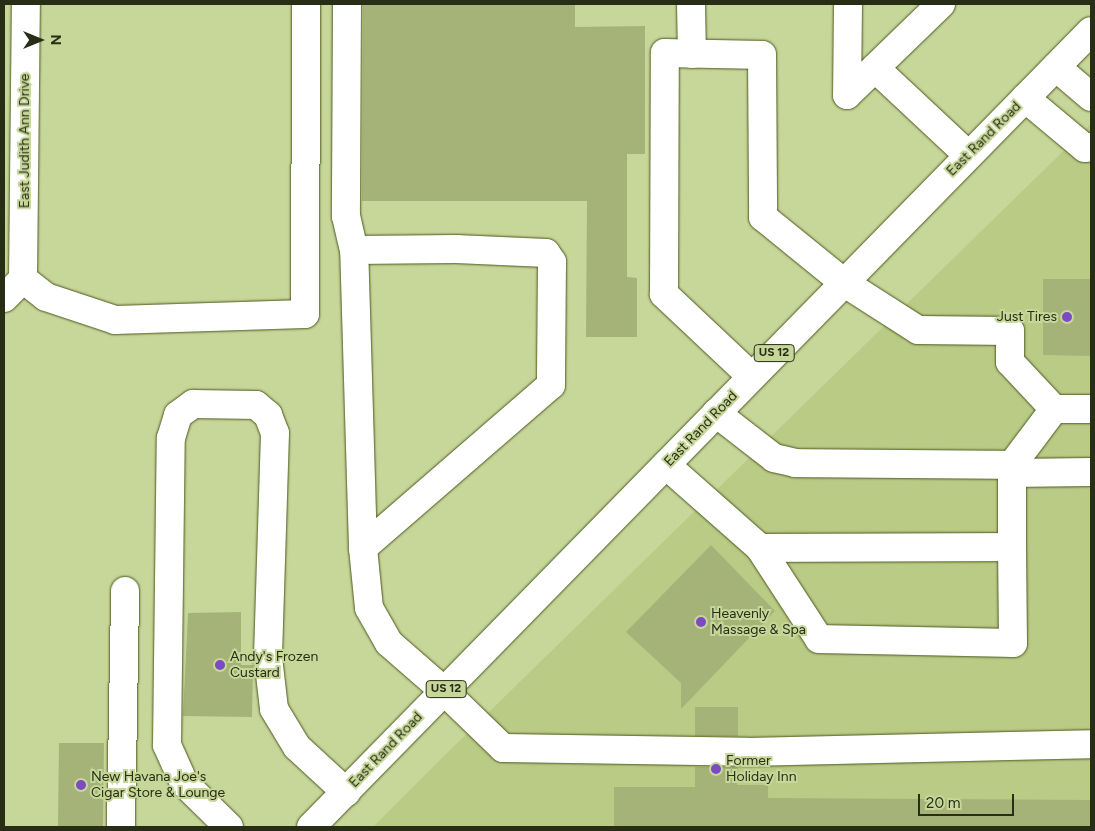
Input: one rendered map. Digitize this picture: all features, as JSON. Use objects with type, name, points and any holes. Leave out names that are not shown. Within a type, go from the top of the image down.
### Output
[{"type":"main road","name":"East Judith Ann Drive","points":[[24,279],[26,4]]},
{"type":"main road","points":[[4,298],[24,279],[46,298],[115,320],[305,314],[306,4]]},
{"type":"main road","points":[[346,4],[346,216],[354,250],[363,548],[369,608],[388,643],[444,691],[503,748],[747,752],[1091,744]]},
{"type":"main road","points":[[691,4],[692,54]]},
{"type":"main road","points":[[848,4],[847,95],[941,4]]},
{"type":"main road","name":"East Rand Road","points":[[311,827],[1091,31]]},
{"type":"main road","points":[[751,376],[664,294],[665,53],[762,55],[763,217],[843,282],[918,330],[1010,331],[1010,362],[1054,409],[1091,409]]},
{"type":"main road","points":[[1056,67],[1091,97]]},
{"type":"main road","points":[[876,68],[968,155]]},
{"type":"main road","points":[[1025,98],[1085,148],[1091,148]]},
{"type":"main road","points":[[354,250],[534,250],[546,253],[552,262],[551,386],[363,548]]},
{"type":"main road","points":[[229,827],[184,783],[167,745],[171,438],[178,415],[193,404],[256,405],[268,415],[275,433],[268,657],[274,709],[297,747],[346,792]]},
{"type":"main road","points":[[666,465],[760,548],[818,639],[1013,643],[1012,469],[1054,409]]},
{"type":"main road","points":[[716,413],[774,458],[796,463],[1091,472]]},
{"type":"main road","points":[[760,548],[1012,547]]},
{"type":"main road","points":[[121,827],[125,591]]},
{"type":"shaded area","points":[[1091,124],[1091,827],[373,827],[444,756]]},
{"type":"building","points":[[363,4],[575,4],[575,27],[645,26],[645,154],[627,154],[627,277],[637,278],[637,337],[586,337],[587,201],[362,201]]},
{"type":"building","name":"Just Tires","points":[[1043,279],[1091,279],[1091,356],[1043,355]]},
{"type":"building","name":"Heavenly Massage & Spa","points":[[711,545],[775,611],[681,709],[681,683],[626,632]]},
{"type":"building","name":"Andy's Frozen Custard","points":[[241,612],[241,665],[253,665],[252,717],[183,716],[188,613]]},
{"type":"building","points":[[695,707],[738,707],[738,736],[695,736]]},
{"type":"building","name":"New Havana Joe's Cigar Store & Lounge","points":[[59,743],[104,743],[103,827],[58,827]]},
{"type":"building","points":[[695,767],[738,767],[737,785],[768,785],[768,798],[1091,800],[1091,827],[614,827],[614,787],[695,787]]},
{"type":"place","name":"Just Tires","points":[[1067,317]]},
{"type":"place","name":"Heavenly Massage & Spa","points":[[701,622]]},
{"type":"place","name":"Andy's Frozen Custard","points":[[220,665]]},
{"type":"place","name":"Former Holiday Inn","points":[[716,769]]},
{"type":"place","name":"New Havana Joe's Cigar Store & Lounge","points":[[81,785]]}]
